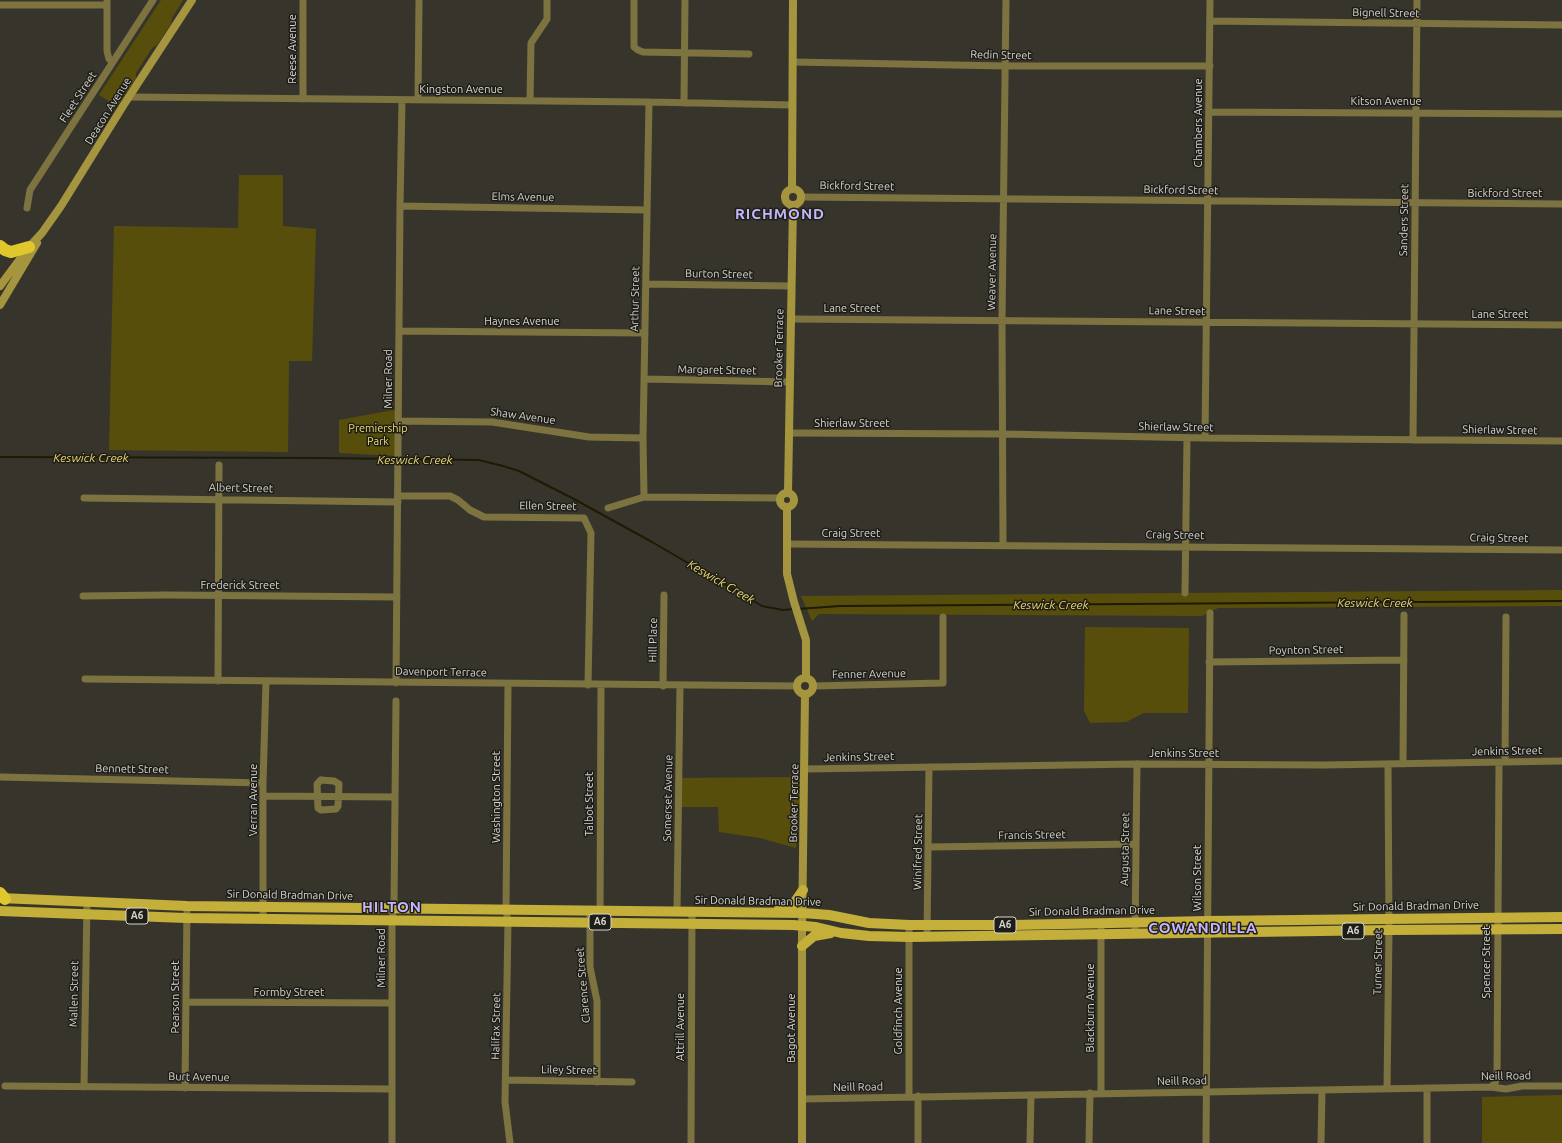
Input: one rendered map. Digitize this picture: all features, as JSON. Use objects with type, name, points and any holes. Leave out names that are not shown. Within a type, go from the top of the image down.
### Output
[{"type":"highway","points":[[0,246],[11,252],[29,247]]},
{"type":"main road","points":[[766,913],[792,906],[803,890]]},
{"type":"main road","name":"Sir Donald Bradman Drive","points":[[2,897],[187,906],[803,913],[829,915],[869,923],[909,925],[1014,925],[1101,922],[1562,917]]},
{"type":"main road","name":"Sir Donald Bradman Drive","points":[[0,911],[186,918],[595,922],[802,926],[816,927],[841,933],[909,937],[1562,929]]},
{"type":"main road","points":[[802,946],[814,936],[841,933]]},
{"type":"street","name":"Fleet Street","points":[[27,208],[30,190],[153,0]]},
{"type":"street","name":"Deacon Avenue","points":[[0,286],[29,247],[42,233],[61,206],[192,0]]},
{"type":"street","name":"Reese Avenue","points":[[303,0],[303,99]]},
{"type":"street","points":[[418,100],[419,0]]},
{"type":"street","points":[[530,101],[531,43],[546,19],[547,0]]},
{"type":"street","points":[[634,0],[634,48],[638,50],[643,52],[749,54]]},
{"type":"street","points":[[684,103],[685,0]]},
{"type":"street","points":[[792,189],[793,0]]},
{"type":"street","name":"Weaver Avenue","points":[[1003,545],[1002,320],[1006,0]]},
{"type":"street","name":"Chambers Avenue","points":[[1205,438],[1209,202],[1210,0]]},
{"type":"street","name":"Sanders Street","points":[[1413,440],[1417,0]]},
{"type":"street","points":[[0,5],[107,2],[107,51],[109,59],[113,62]]},
{"type":"street","name":"Bignell Street","points":[[1210,21],[1562,25]]},
{"type":"street","name":"Redin Street","points":[[793,62],[1006,66],[1210,66]]},
{"type":"street","name":"Kingston Avenue","points":[[130,97],[649,102],[792,105]]},
{"type":"street","name":"Milner Road","points":[[396,683],[402,100]]},
{"type":"street","name":"Arthur Street","points":[[644,497],[643,438],[649,102]]},
{"type":"street","name":"Kitson Avenue","points":[[1209,112],[1562,114]]},
{"type":"street","points":[[792,189],[799,192],[800,196],[797,203],[793,204],[786,201],[785,196],[789,190],[792,189]]},
{"type":"street","name":"Bickford Street","points":[[800,196],[1209,202],[1562,204]]},
{"type":"street","name":"Brooker Terrace","points":[[788,492],[793,204]]},
{"type":"street","name":"Elms Avenue","points":[[400,206],[647,210]]},
{"type":"street","name":"Deacon Avenue","points":[[0,305],[30,257],[42,233]]},
{"type":"street","name":"Burton Street","points":[[646,284],[791,286]]},
{"type":"street","name":"Lane Street","points":[[791,319],[1562,325]]},
{"type":"street","name":"Haynes Avenue","points":[[399,331],[645,333]]},
{"type":"street","name":"Margaret Street","points":[[645,379],[790,382]]},
{"type":"street","name":"Shaw Avenue","points":[[399,421],[492,422],[589,437],[643,438]]},
{"type":"street","name":"Shierlaw Street","points":[[789,434],[1003,434],[1187,438],[1562,441]]},
{"type":"street","points":[[1185,593],[1187,438]]},
{"type":"street","points":[[218,681],[219,465]]},
{"type":"street","points":[[608,508],[644,497],[780,498],[788,492],[794,499],[793,504],[787,507]]},
{"type":"street","name":"Ellen Street","points":[[398,499],[450,496],[458,500],[470,510],[484,516],[584,518],[591,533],[588,685]]},
{"type":"street","name":"Albert Street","points":[[84,498],[398,499]]},
{"type":"street","points":[[780,498],[780,502],[787,507]]},
{"type":"street","points":[[787,507],[788,574],[794,602],[806,640],[806,678]]},
{"type":"street","name":"Craig Street","points":[[787,544],[1562,550]]},
{"type":"street","name":"Hill Place","points":[[663,686],[664,595]]},
{"type":"street","name":"Frederick Street","points":[[83,596],[396,597]]},
{"type":"street","name":"Wilson Street","points":[[1206,1143],[1210,613]]},
{"type":"street","points":[[1403,764],[1404,615]]},
{"type":"street","name":"Fenner Avenue","points":[[813,686],[943,683],[943,617]]},
{"type":"street","name":"Spencer Street","points":[[1491,1087],[1496,1083],[1497,1078],[1498,917],[1506,617]]},
{"type":"street","name":"Poynton Street","points":[[1209,662],[1404,660]]},
{"type":"street","points":[[806,678],[812,681],[813,686],[811,692],[805,694],[800,692],[797,686],[799,680],[806,678]]},
{"type":"street","name":"Davenport Terrace","points":[[85,679],[663,686],[797,686]]},
{"type":"street","name":"Verran Avenue","points":[[263,919],[263,783],[266,680]]},
{"type":"street","name":"Washington Street","points":[[506,910],[508,684]]},
{"type":"street","name":"Talbot Street","points":[[595,922],[601,685]]},
{"type":"street","name":"Somerset Avenue","points":[[677,911],[680,686]]},
{"type":"street","name":"Brooker Terrace","points":[[803,913],[805,694]]},
{"type":"street","name":"Milner Road","points":[[392,1143],[392,920],[394,908],[396,700]]},
{"type":"street","name":"Jenkins Street","points":[[805,769],[1137,764],[1403,764],[1562,761]]},
{"type":"street","name":"Augusta Street","points":[[1135,934],[1137,764]]},
{"type":"street","name":"Turner Street","points":[[1387,1089],[1389,930],[1388,764]]},
{"type":"street","name":"Winifred Street","points":[[927,937],[929,767]]},
{"type":"street","name":"Bennett Street","points":[[0,777],[263,783]]},
{"type":"street","points":[[334,781],[339,784],[338,806],[336,809],[321,810],[316,806],[317,796],[318,782],[334,781]]},
{"type":"street","points":[[263,796],[395,797]]},
{"type":"street","name":"Francis Street","points":[[929,847],[1136,844]]},
{"type":"street","name":"Mallen Street","points":[[84,1087],[87,902]]},
{"type":"street","name":"Pearson Street","points":[[185,1088],[187,906]]},
{"type":"street","name":"Halifax Street","points":[[506,910],[508,922],[506,1115],[510,1143]]},
{"type":"street","name":"Attrill Avenue","points":[[691,1143],[692,911]]},
{"type":"street","name":"Bagot Avenue","points":[[802,1143],[803,913]]},
{"type":"street","name":"Clarence Street","points":[[595,922],[590,967],[598,1001],[597,1082]]},
{"type":"street","name":"Blackburn Avenue","points":[[1101,922],[1101,1093]]},
{"type":"street","name":"Goldfinch Avenue","points":[[909,925],[909,1097]]},
{"type":"street","name":"Formby Street","points":[[186,1002],[392,1003]]},
{"type":"street","name":"Liley Street","points":[[506,1080],[632,1082]]},
{"type":"street","name":"Burt Avenue","points":[[5,1086],[392,1090]]},
{"type":"street","name":"Neill Road","points":[[803,1099],[1206,1091],[1491,1087],[1506,1089],[1522,1086],[1562,1086]]},
{"type":"street","points":[[1427,1088],[1427,1143]]},
{"type":"street","points":[[1321,1143],[1322,1090]]},
{"type":"street","points":[[1089,1143],[1090,1093]]},
{"type":"street","points":[[1030,1143],[1031,1095]]},
{"type":"street","points":[[918,1096],[918,1143]]},
{"type":"green space","points":[[161,0],[183,0],[172,18],[171,24],[157,45],[152,48],[136,73],[136,78],[117,106],[99,95]]},
{"type":"green space","points":[[239,175],[283,175],[283,226],[316,229],[312,361],[289,361],[288,452],[109,450],[114,226],[238,228]]},
{"type":"green space","name":"Premiership Park","points":[[399,409],[398,456],[339,453],[339,420]]},
{"type":"green space","points":[[1562,590],[1562,606],[1218,608],[1202,616],[819,614],[812,621],[801,596]]},
{"type":"green space","points":[[1085,627],[1189,628],[1188,713],[1144,713],[1126,722],[1090,723],[1084,711]]},
{"type":"green space","points":[[802,777],[796,848],[760,838],[719,832],[718,807],[678,807],[679,778]]},
{"type":"green space","points":[[1562,1095],[1562,1143],[1482,1143],[1482,1097]]},
{"type":"waterway","name":"Keswick Creek","points":[[0,457],[479,460],[519,471],[574,499],[652,542],[762,606],[783,610],[794,609]]},
{"type":"waterway","name":"Keswick Creek","points":[[798,609],[840,606],[1562,601]]},
{"type":"district","name":"RICHMOND","points":[[780,214]]},
{"type":"district","name":"HILTON","points":[[392,907]]},
{"type":"district","name":"COWANDILLA","points":[[1203,928]]}]
